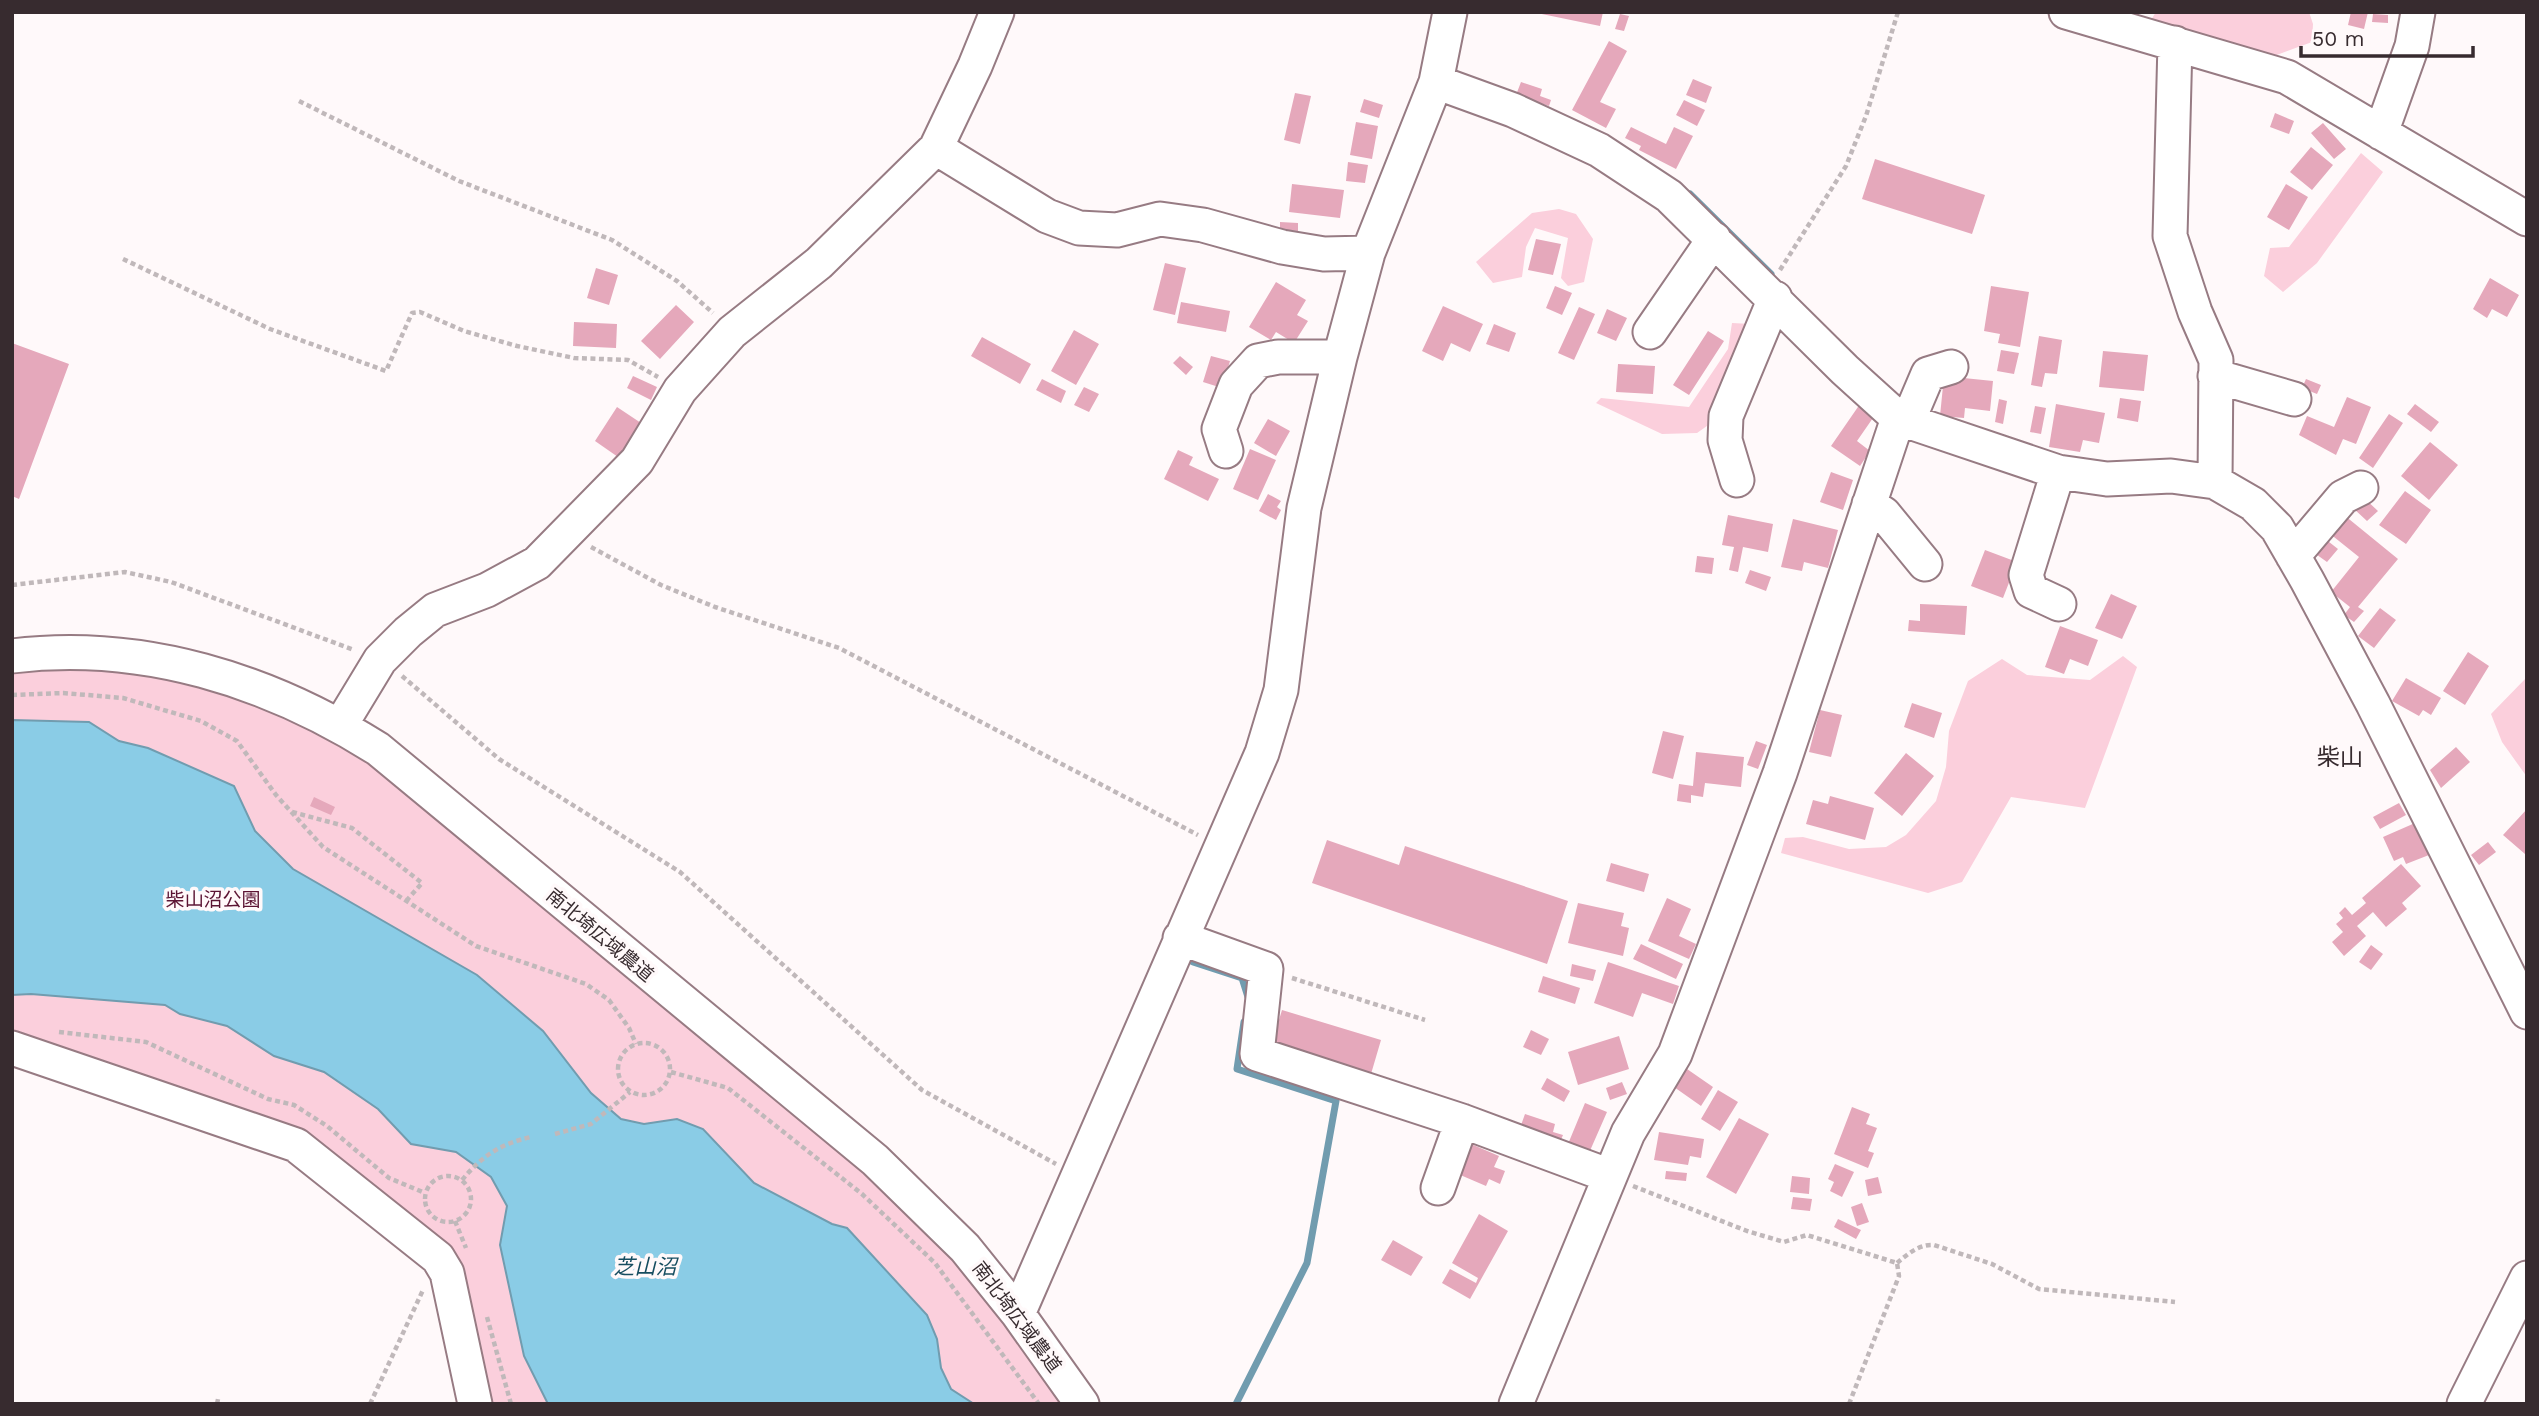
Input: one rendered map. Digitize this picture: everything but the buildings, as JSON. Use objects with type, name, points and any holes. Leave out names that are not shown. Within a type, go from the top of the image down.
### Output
[{"type":"street","points":[[340,726],[380,660],[435,610],[487,590],[537,563],[637,461],[680,390],[732,332],[819,263],[936,148],[975,66],[996,12]]},
{"type":"street","points":[[1018,1314],[1262,753],[1281,690],[1304,508],[1340,357],[1368,253],[1436,82],[1450,12]]},
{"type":"street","points":[[2066,12],[2287,77],[2527,219]]},
{"type":"street","points":[[2381,132],[2412,46],[2418,12]]},
{"type":"street","points":[[2175,43],[2171,236],[2195,312],[2216,360],[2215,482]]},
{"type":"street","points":[[1436,82],[1513,110],[1599,150],[1668,196],[1771,294],[1845,370],[1903,419],[2058,472],[2107,479],[2171,477],[2215,482],[2253,504],[2277,528],[2373,704],[2527,1012]]},
{"type":"street","points":[[936,148],[1047,216],[1079,228],[1117,230],[1160,219],[1203,225],[1282,247],[1324,254],[1368,253]]},
{"type":"street","points":[[1650,332],[1714,239]]},
{"type":"street","points":[[1737,480],[1725,440],[1726,416],[1771,294]]},
{"type":"street","points":[[1226,451],[1219,429],[1236,385],[1258,361],[1278,357],[1340,357]]},
{"type":"street","points":[[1516,1404],[1628,1133],[1675,1054],[1780,773],[1869,504],[1903,419],[1928,374],[1951,367]]},
{"type":"street","points":[[2215,376],[2294,399]]},
{"type":"street","points":[[2058,472],[2026,575],[2031,590],[2059,604]]},
{"type":"street","points":[[2293,556],[2343,497],[2361,488]]},
{"type":"street","points":[[1869,504],[1884,514],[1925,564]]},
{"type":"street","name":"南北埼広域農道","points":[[12,656],[124,655],[183,664],[262,688],[340,726],[378,749],[875,1160],[965,1248],[1018,1314],[1082,1404]]},
{"type":"street","points":[[1180,938],[1266,969],[1257,1054],[1462,1121],[1610,1176]]},
{"type":"street","points":[[12,1048],[296,1145],[438,1258],[447,1273],[475,1404]]},
{"type":"street","points":[[1438,1188],[1462,1121]]},
{"type":"street","points":[[2464,1404],[2527,1278]]},
{"type":"path","points":[[1771,294],[1846,166],[1866,116],[1898,12]]},
{"type":"path","points":[[299,101],[459,181],[612,240],[677,281],[732,332]]},
{"type":"path","points":[[123,259],[270,329],[386,371],[412,313],[420,312],[464,331],[517,346],[574,358],[628,360],[680,390]]},
{"type":"path","points":[[566,533],[661,585],[715,607],[839,648],[1221,846]]},
{"type":"path","points":[[12,585],[125,572],[172,582],[380,660],[411,683],[499,759],[680,872],[922,1090],[1077,1176]]},
{"type":"path","points":[[12,695],[63,693],[123,698],[201,721],[237,741],[291,812],[323,846],[477,946],[586,984],[609,1000],[629,1027],[636,1044]]},
{"type":"path","points":[[291,812],[352,828],[422,883],[407,900]]},
{"type":"path","points":[[1266,969],[1425,1020]]},
{"type":"path","points":[[645,1042],[661,1049],[670,1063],[671,1072],[668,1081],[656,1093],[647,1095],[630,1092],[624,1086],[618,1070],[622,1054],[636,1044],[645,1042]]},
{"type":"path","points":[[671,1072],[728,1088],[862,1194],[935,1264],[1040,1404]]},
{"type":"path","points":[[555,1134],[591,1124],[630,1092]]},
{"type":"path","points":[[463,1180],[486,1155],[504,1143],[531,1137]]},
{"type":"path","points":[[445,1176],[463,1180],[471,1196],[467,1214],[451,1223],[433,1218],[425,1202],[429,1185],[445,1176]]},
{"type":"path","points":[[1610,1176],[1672,1203],[1784,1242],[1807,1235],[1897,1263]]},
{"type":"path","points":[[1897,1263],[1925,1245],[1934,1245],[1992,1264],[2039,1289],[2175,1302]]},
{"type":"path","points":[[370,1404],[438,1258]]},
{"type":"path","points":[[1849,1404],[1899,1276],[1897,1263]]},
{"type":"green space","points":[[2156,12],[2309,12],[2313,24],[2312,42],[2274,56],[2151,20]]},
{"type":"green space","points":[[2361,153],[2383,172],[2317,263],[2283,292],[2264,276],[2270,248],[2289,247]]},
{"type":"green space","points":[[1559,209],[1576,214],[1593,239],[1584,282],[1568,286],[1561,278],[1568,238],[1535,228],[1526,247],[1522,277],[1493,283],[1476,262],[1532,213]]},
{"type":"green space","points":[[1732,323],[1751,324],[1714,421],[1697,433],[1662,434],[1596,403],[1601,398],[1689,407],[1728,349]]},
{"type":"green space","points":[[2123,656],[2137,667],[2085,808],[2011,797],[1962,882],[1928,893],[1781,853],[1785,838],[1803,837],[1849,849],[1886,847],[1906,835],[1936,801],[1946,767],[1949,731],[1968,681],[2002,659],[2027,675],[2090,680]]},
{"type":"green space","name":"柴山沼公園","points":[[12,668],[127,669],[187,677],[278,710],[362,758],[920,1214],[1067,1404],[482,1404],[448,1254],[308,1146],[12,1040]]},
{"type":"green space","points":[[2527,677],[2527,777],[2502,742],[2491,714]]},
{"type":"water","name":"芝山沼","points":[[12,720],[89,722],[119,741],[148,748],[234,786],[255,831],[293,869],[477,975],[543,1031],[591,1093],[621,1119],[644,1124],[677,1119],[703,1129],[754,1183],[832,1224],[847,1228],[927,1315],[937,1339],[941,1368],[951,1389],[974,1404],[548,1404],[524,1356],[500,1245],[507,1206],[491,1177],[456,1152],[411,1144],[378,1109],[324,1072],[274,1056],[227,1026],[180,1014],[165,1005],[31,994],[12,995]]},
{"type":"waterway","points":[[1690,194],[1771,274]]},
{"type":"waterway","points":[[1196,952],[1193,962],[1242,978],[1248,997]]},
{"type":"waterway","points":[[1236,1404],[1307,1263],[1336,1101],[1237,1069],[1244,1022]]},
{"type":"district","name":"柴山","points":[[2340,757]]}]
